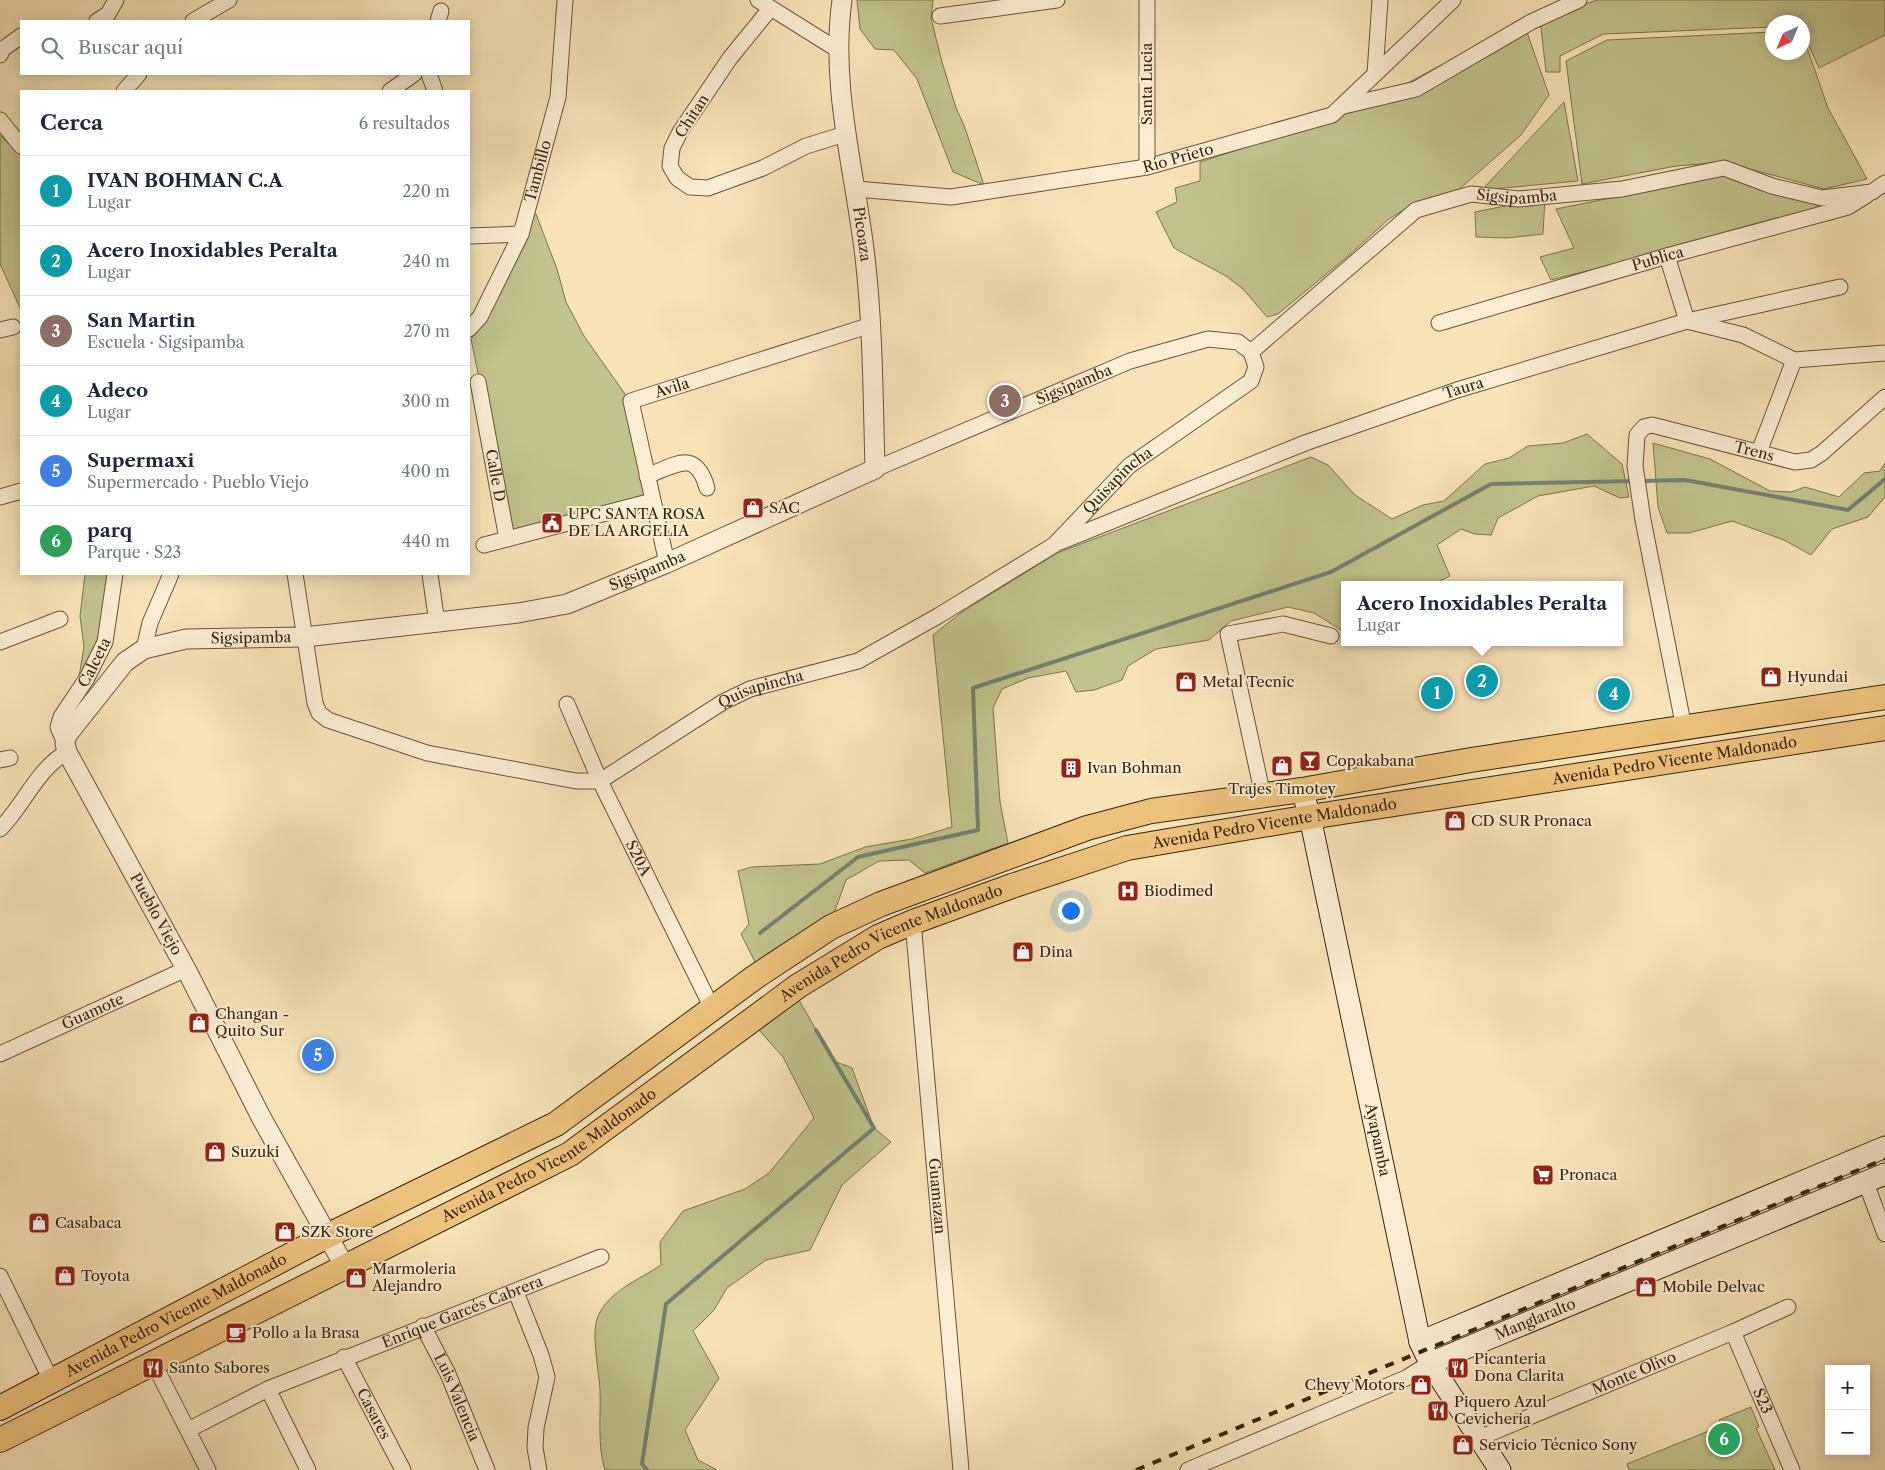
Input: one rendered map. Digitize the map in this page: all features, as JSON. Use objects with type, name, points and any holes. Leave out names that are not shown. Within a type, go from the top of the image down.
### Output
[{"type":"main road","name":"Avenida Pedro Vicente Maldonado","points":[[0,1408],[328,1236],[556,1124],[714,1010],[755,978],[831,928],[881,904],[1087,828],[1151,811],[1302,790],[1471,760],[1885,696]]},
{"type":"main road","name":"Avenida Pedro Vicente Maldonado","points":[[0,1440],[154,1364],[344,1265],[570,1154],[798,986],[854,950],[913,922],[1108,853],[1310,816],[1885,728]]},
{"type":"main road","name":"Ayapamba","points":[[1302,790],[1310,816],[1420,1342],[1430,1363],[1500,1470]]},
{"type":"main road","name":"Manglaralto","points":[[1420,1342],[1885,1147]]},
{"type":"main road","name":"Manglaralto","points":[[1430,1363],[1885,1174]]},
{"type":"street","points":[[99,20],[108,14],[116,0]]},
{"type":"street","points":[[195,20],[229,0]]},
{"type":"street","name":"Tambillo","points":[[470,328],[480,317],[521,234],[558,97],[565,0]]},
{"type":"street","points":[[758,0],[838,50]]},
{"type":"street","name":"Picoaza","points":[[842,0],[838,50],[846,134],[865,257],[871,325],[875,470]]},
{"type":"street","points":[[940,16],[1057,0]]},
{"type":"street","name":"Santa Lucia","points":[[1147,0],[1147,168]]},
{"type":"street","points":[[1375,74],[1380,0]]},
{"type":"street","name":"Río Prieto","points":[[856,189],[951,197],[1147,168],[1332,115],[1344,106],[1453,0]]},
{"type":"street","points":[[1344,106],[1416,89],[1532,22],[1580,0]]},
{"type":"street","name":"Chitan","points":[[770,9],[730,58],[680,132],[672,148],[670,166],[677,178],[690,187],[708,188],[763,168],[806,146],[846,134]]},
{"type":"street","points":[[0,55],[3,49],[20,37]]},
{"type":"street","points":[[125,90],[138,75]]},
{"type":"street","points":[[391,90],[413,75]]},
{"type":"street","points":[[429,75],[435,90]]},
{"type":"street","points":[[0,120],[20,145]]},
{"type":"street","name":"Sigsipamba","points":[[144,649],[186,639],[305,637],[518,613],[567,604],[667,563],[875,470],[1130,361],[1208,338],[1238,342],[1251,352],[1416,210],[1471,194],[1519,199],[1622,189],[1724,168],[1772,186],[1822,198],[1879,187]]},
{"type":"street","name":"Publica","points":[[1439,323],[1667,256],[1848,207],[1879,187]]},
{"type":"street","points":[[470,236],[521,234]]},
{"type":"street","points":[[1667,256],[1688,321],[1743,335],[1794,360],[1885,353]]},
{"type":"street","name":"Taura","points":[[1054,545],[1305,443],[1458,390],[1688,321],[1840,287]]},
{"type":"street","name":"Avila","points":[[667,563],[631,401],[871,325]]},
{"type":"street","name":"Quisapincha","points":[[600,781],[723,702],[750,689],[858,661],[938,616],[1054,545],[1130,466],[1251,381],[1256,367],[1251,352]]},
{"type":"street","points":[[1759,452],[1794,360]]},
{"type":"street","name":"Calle D","points":[[478,382],[507,539]]},
{"type":"street","name":"Trens","points":[[1684,728],[1642,520],[1635,466],[1638,435],[1644,427],[1652,425],[1795,462],[1812,460],[1885,397]]},
{"type":"street","points":[[647,476],[689,462],[697,464],[703,471],[708,488]]},
{"type":"street","points":[[0,497],[20,491]]},
{"type":"street","points":[[484,545],[652,501]]},
{"type":"street","name":"Calceta","points":[[66,748],[58,727],[61,717],[87,678],[105,642],[115,575]]},
{"type":"street","points":[[0,829],[14,815],[48,765],[66,748],[67,735],[125,662],[144,649],[150,623],[171,575]]},
{"type":"street","points":[[295,575],[315,703],[319,713],[328,720],[427,753],[576,781],[600,781]]},
{"type":"street","points":[[430,575],[437,623]]},
{"type":"street","points":[[0,642],[60,619]]},
{"type":"street","points":[[1263,796],[1228,634],[1283,624],[1331,636]]},
{"type":"street","name":"S20A","points":[[567,704],[600,781],[714,1010]]},
{"type":"street","name":"Pueblo Viejo","points":[[66,748],[186,969],[262,1119],[344,1265]]},
{"type":"street","name":"Guamazan","points":[[913,922],[961,1470]]},
{"type":"street","name":"Guamote","points":[[0,1054],[186,969]]},
{"type":"street","points":[[1866,1183],[1885,1234]]},
{"type":"street","name":"Enrique Garcés Cabrera","points":[[188,1430],[268,1389],[601,1257]]},
{"type":"street","points":[[0,1276],[51,1380]]},
{"type":"street","points":[[516,1292],[541,1355],[547,1377],[536,1428],[535,1448],[539,1470]]},
{"type":"street","name":"Monte Olivo","points":[[1479,1438],[1733,1332],[1788,1307]]},
{"type":"street","name":"Luis Valencia","points":[[423,1326],[451,1382],[488,1470]]},
{"type":"street","name":"S23","points":[[1733,1332],[1792,1470]]},
{"type":"street","name":"Casares","points":[[344,1358],[404,1470]]},
{"type":"street","name":"Manglaralto","points":[[1188,1470],[1406,1378],[1430,1363]]},
{"type":"street","points":[[154,1364],[208,1470]]},
{"type":"street","points":[[268,1389],[308,1470]]},
{"type":"green space","points":[[857,0],[933,0],[931,18],[942,62],[956,108],[964,125],[984,185],[953,172],[917,79],[894,50],[875,49],[860,29]]},
{"type":"green space","points":[[1597,0],[1885,0],[1885,35],[1819,68],[1810,48],[1810,15],[1765,15],[1765,27],[1603,34],[1560,56],[1560,72],[1546,72],[1540,19]]},
{"type":"green space","points":[[1523,21],[1549,95],[1521,135],[1456,192],[1418,201],[1389,219],[1278,314],[1267,317],[1243,289],[1226,276],[1174,248],[1156,212],[1177,202],[1175,188],[1200,181],[1200,162],[1334,119],[1357,98],[1404,85]]},
{"type":"green space","points":[[1765,32],[1765,60],[1810,60],[1810,56],[1828,108],[1867,179],[1824,189],[1724,162],[1676,166],[1582,184],[1566,61],[1607,40]]},
{"type":"green space","points":[[1564,102],[1578,181],[1482,190]]},
{"type":"green space","points":[[0,135],[20,155],[20,308],[0,264]]},
{"type":"green space","points":[[1724,175],[1820,206],[1852,201],[1810,214],[1551,280],[1540,257],[1574,248],[1556,209]]},
{"type":"green space","points":[[1545,198],[1543,234],[1507,238],[1476,237],[1475,212]]},
{"type":"green space","points":[[531,214],[536,214],[557,269],[566,302],[584,336],[625,394],[648,499],[511,533],[471,339],[505,284],[521,247]]},
{"type":"green space","points":[[1587,434],[1622,464],[1629,497],[1620,498],[1594,486],[1538,496],[1498,518],[1491,535],[1475,534],[1461,529],[1437,545],[1450,576],[1440,581],[1341,581],[1341,630],[1314,613],[1288,607],[1231,621],[1209,640],[1156,649],[1128,666],[1122,680],[1094,690],[1076,692],[1066,671],[1028,678],[1002,689],[993,708],[1000,802],[1008,843],[925,873],[909,860],[879,861],[846,880],[834,913],[789,940],[756,964],[741,934],[749,924],[738,871],[752,867],[820,864],[865,847],[912,839],[952,827],[933,635],[962,612],[1057,553],[1311,457],[1328,465],[1355,495],[1392,519],[1423,505],[1444,501],[1485,464],[1509,458],[1528,446],[1563,443]]},
{"type":"green space","points":[[1653,443],[1710,459],[1770,491],[1791,492],[1805,487],[1839,497],[1864,473],[1880,471],[1885,463],[1885,497],[1868,517],[1832,529],[1811,555],[1784,540],[1732,521],[1689,533],[1667,533],[1658,507]]},
{"type":"green space","points":[[85,575],[114,575],[104,638],[78,682],[84,647],[80,616]]},
{"type":"green space","points":[[799,1000],[834,1061],[852,1068],[874,1128],[891,1142],[842,1185],[810,1250],[766,1260],[727,1288],[714,1310],[693,1331],[719,1378],[685,1430],[698,1460],[717,1470],[605,1470],[600,1440],[600,1390],[595,1340],[596,1321],[604,1305],[619,1291],[661,1265],[660,1242],[683,1211],[745,1189],[769,1173],[814,1118],[783,1057],[759,1030]]},
{"type":"green space","points":[[1751,1407],[1759,1427],[1756,1428],[1775,1470],[1629,1470],[1627,1464],[1721,1426],[1719,1420]]},
{"type":"waterway","points":[[1641,481],[1685,480],[1848,510],[1885,479]]},
{"type":"waterway","points":[[760,933],[858,857],[978,830],[973,688],[1331,572],[1491,484],[1634,481]]},
{"type":"waterway","points":[[647,1470],[642,1464],[666,1304],[874,1128],[816,1030]]},
{"type":"railway","points":[[1136,1470],[1885,1159]]},
{"type":"place","name":"San Martin","points":[[1005,401]]},
{"type":"place","name":"SAC","points":[[753,508]]},
{"type":"place","name":"UPC SANTA ROSA DE LA ARGELIA","points":[[552,523]]},
{"type":"place","name":"Hyundai","points":[[1771,677]]},
{"type":"place","name":"Acero Inoxidables Peralta","points":[[1482,681]]},
{"type":"place","name":"Metal Tecnic","points":[[1186,682]]},
{"type":"place","name":"IVAN BOHMAN C.A","points":[[1437,693]]},
{"type":"place","name":"Adeco","points":[[1614,694]]},
{"type":"place","name":"Copakabana","points":[[1310,761]]},
{"type":"place","name":"Trajes Timotey","points":[[1282,766]]},
{"type":"place","name":"Ivan Bohman","points":[[1071,768]]},
{"type":"place","name":"CD SUR Pronaca","points":[[1455,821]]},
{"type":"place","name":"Biodimed","points":[[1128,891]]},
{"type":"place","name":"Dina","points":[[1023,952]]},
{"type":"place","name":"Changan - Quito Sur","points":[[199,1023]]},
{"type":"place","name":"Supermaxi","points":[[318,1055]]},
{"type":"place","name":"Suzuki","points":[[215,1152]]},
{"type":"place","name":"Pronaca","points":[[1543,1175]]},
{"type":"place","name":"Casabaca","points":[[39,1223]]},
{"type":"place","name":"SZK Store","points":[[285,1232]]},
{"type":"place","name":"Toyota","points":[[65,1276]]},
{"type":"place","name":"Marmoleria Alejandro","points":[[356,1278]]},
{"type":"place","name":"Mobile Delvac","points":[[1646,1287]]},
{"type":"place","name":"Pollo a la Brasa","points":[[236,1333]]},
{"type":"place","name":"Santo Sabores","points":[[153,1368]]},
{"type":"place","name":"Picanteria Dona Clarita","points":[[1458,1368]]},
{"type":"place","name":"Chevy Motors","points":[[1421,1385]]},
{"type":"place","name":"Piquero Azul Cevicheria","points":[[1438,1411]]},
{"type":"place","name":"parq","points":[[1724,1439]]},
{"type":"place","name":"Servicio Técnico Sony","points":[[1463,1445]]}]
